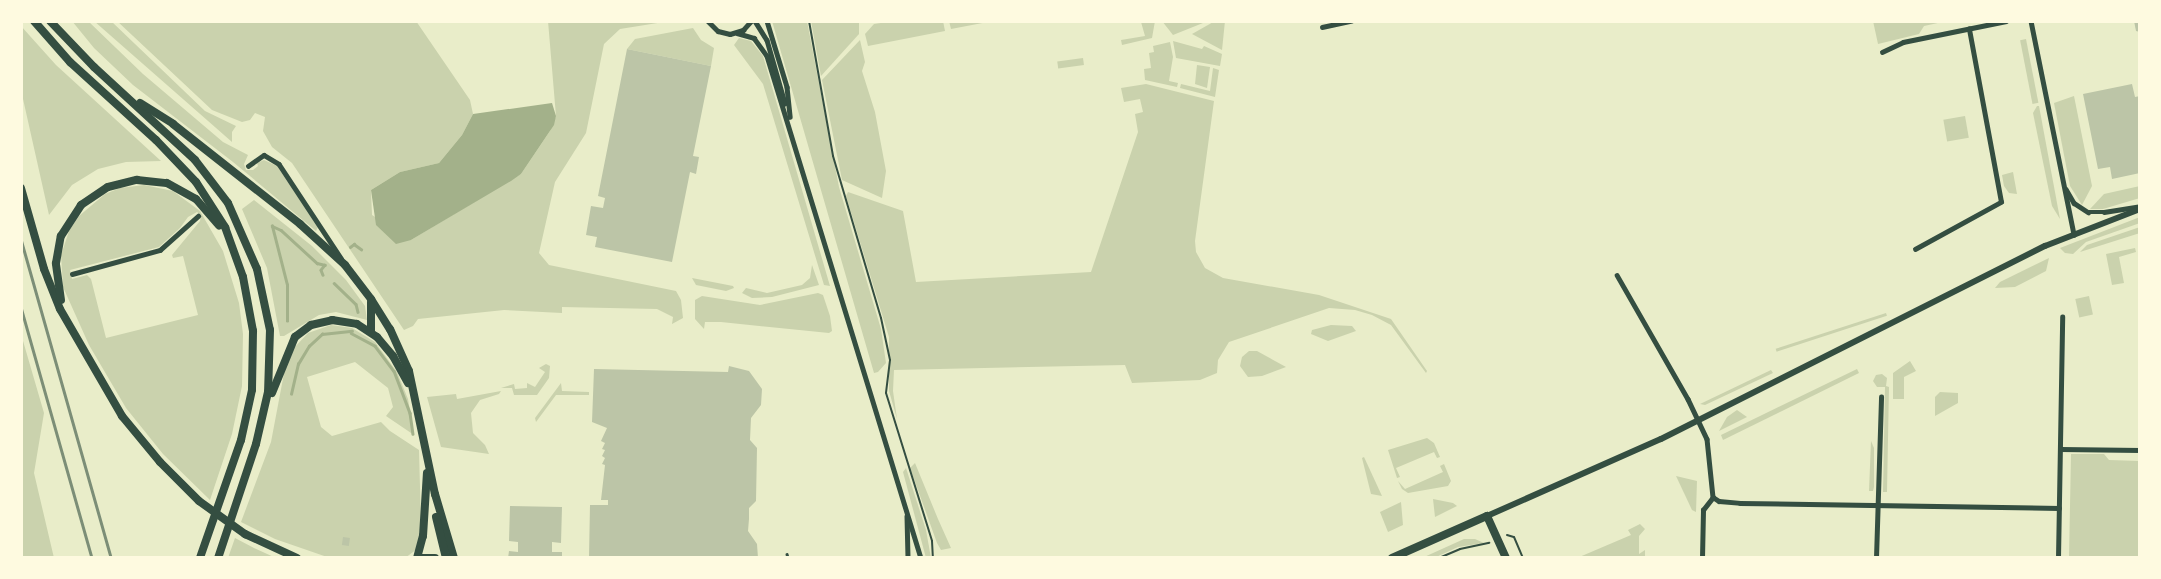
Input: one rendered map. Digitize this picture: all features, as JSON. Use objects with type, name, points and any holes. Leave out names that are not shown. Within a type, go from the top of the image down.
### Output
[{"type":"main road","points":[[34,21],[70,62],[156,140],[196,182],[225,227],[243,277],[253,331],[254,376],[244,428],[200,558]]},
{"type":"main road","points":[[50,21],[195,160],[220,191],[245,236],[262,285],[270,330],[270,368],[264,415]]},
{"type":"main road","points":[[122,92],[173,124],[300,224],[345,265],[371,299],[404,357],[421,421],[435,494],[438,530],[446,558]]},
{"type":"main road","points":[[76,339],[59,291],[57,254],[61,236],[74,213],[89,198],[108,187],[147,180],[167,183],[187,193],[204,206],[220,226],[243,277]]},
{"type":"main road","points":[[21,188],[49,281],[76,339],[122,416],[179,482],[233,526],[297,558]]},
{"type":"main road","points":[[371,299],[371,332]]},
{"type":"main road","points":[[218,558],[287,350],[299,333],[332,320],[349,321],[371,332],[400,366],[411,388],[421,421]]},
{"type":"main road","points":[[429,460],[423,536],[418,558],[435,558]]},
{"type":"main road","points":[[435,494],[454,558]]},
{"type":"main road","points":[[1392,558],[1487,516],[1506,558]]},
{"type":"street","points":[[708,21],[722,33],[751,36],[763,47],[790,125],[921,558]]},
{"type":"street","points":[[737,33],[753,21],[769,44],[790,125]]},
{"type":"street","points":[[767,21],[788,91],[790,125]]},
{"type":"street","points":[[1322,27],[1351,21]]},
{"type":"street","points":[[1882,52],[1903,42],[2006,21]]},
{"type":"street","points":[[2031,21],[2074,235]]},
{"type":"street","points":[[1915,249],[2001,202],[1969,29]]},
{"type":"street","points":[[248,166],[264,155],[279,164],[345,265]]},
{"type":"street","points":[[2060,171],[2070,198],[2085,211],[2099,213],[2140,207]]},
{"type":"street","points":[[1487,516],[1698,420],[2010,264],[2140,207]]},
{"type":"street","points":[[72,274],[160,250],[198,216]]},
{"type":"street","points":[[1617,275],[1698,420],[1709,448],[1713,497],[1703,510],[1702,558]]},
{"type":"street","points":[[2058,558],[2062,449],[2062,317]]},
{"type":"street","points":[[1876,558],[1881,397]]},
{"type":"street","points":[[2062,449],[2140,450]]},
{"type":"street","points":[[1713,497],[1725,503],[2059,508]]},
{"type":"street","points":[[905,505],[908,558]]},
{"type":"path","points":[[809,21],[833,156],[888,349],[890,360],[886,393],[932,541],[933,558]]},
{"type":"path","points":[[1507,535],[1514,537],[1523,558]]},
{"type":"path","points":[[1438,558],[1460,549],[1485,545]]},
{"type":"shaded area","points":[[72,21],[88,21],[143,74],[223,142],[248,155],[244,164],[246,170],[253,170],[258,166],[257,163],[264,160],[277,166],[318,227],[316,231],[233,162],[133,85],[94,48]]},
{"type":"shaded area","points":[[94,21],[111,21],[205,111],[236,126],[232,132],[232,142]]},
{"type":"shaded area","points":[[117,21],[416,21],[470,100],[473,114],[462,135],[439,163],[400,172],[371,190],[372,215],[411,240],[521,174],[550,131],[556,116],[548,21],[670,21],[620,29],[604,44],[586,133],[555,182],[539,253],[549,265],[676,291],[681,300],[683,318],[672,324],[673,317],[657,309],[562,307],[562,313],[504,310],[418,319],[413,326],[404,330],[292,163],[272,147],[263,131],[265,117],[255,113],[250,120],[242,122],[212,110]]},
{"type":"shaded area","points":[[772,21],[807,21],[839,187],[881,329],[886,363],[878,372],[874,373]]},
{"type":"shaded area","points":[[811,21],[859,21],[859,34],[821,76]]},
{"type":"shaded area","points":[[894,21],[943,21],[945,31],[868,46],[865,34],[874,24]]},
{"type":"shaded area","points":[[949,21],[993,21],[951,29]]},
{"type":"shaded area","points":[[1155,21],[1152,38],[1122,45],[1121,40],[1145,36],[1141,22]]},
{"type":"shaded area","points":[[1162,21],[1208,21],[1173,35]]},
{"type":"shaded area","points":[[1215,21],[1225,21],[1222,50],[1192,34]]},
{"type":"shaded area","points":[[1873,21],[1947,21],[1924,26],[1919,34],[1878,44]]},
{"type":"shaded area","points":[[21,26],[56,65],[161,161],[126,162],[98,169],[72,185],[49,215],[21,90]]},
{"type":"shaded area","points":[[693,28],[701,40],[714,48],[711,66],[627,49],[635,39]]},
{"type":"shaded area","points":[[739,38],[751,41],[763,56],[830,286],[824,285],[763,84],[734,45]]},
{"type":"shaded area","points":[[2026,39],[2038,103],[2033,104],[2020,40]]},
{"type":"shaded area","points":[[860,40],[865,62],[862,71],[875,112],[886,171],[882,198],[842,180],[822,80]]},
{"type":"shaded area","points":[[1173,41],[1202,49],[1204,46],[1222,54],[1220,66],[1176,58]]},
{"type":"shaded area","points":[[1170,42],[1173,57],[1169,81],[1178,83],[1177,87],[1145,80],[1144,69],[1151,68],[1149,53],[1154,52],[1153,46]]},
{"type":"shaded area","points":[[1083,58],[1084,65],[1058,69],[1057,62]]},
{"type":"shaded area","points":[[1197,65],[1210,67],[1207,88],[1195,84]]},
{"type":"shaded area","points":[[1213,68],[1219,70],[1215,97],[1180,88],[1181,84],[1210,91]]},
{"type":"shaded area","points":[[1146,84],[1214,101],[1195,241],[1196,252],[1205,268],[1223,278],[1319,295],[1391,319],[1426,373],[1391,325],[1355,310],[1329,308],[1229,342],[1218,360],[1217,373],[1200,380],[1132,383],[1125,365],[894,370],[893,391],[897,419],[889,391],[889,337],[846,196],[848,192],[903,211],[916,282],[1091,272],[1138,132],[1135,114],[1143,112],[1140,99],[1124,102],[1121,88]]},
{"type":"shaded area","points":[[2074,96],[2092,186],[2082,205],[2070,186],[2054,103]]},
{"type":"shaded area","points":[[552,103],[556,116],[554,125],[521,174],[511,181],[411,240],[396,244],[376,225],[371,190],[400,172],[439,163],[462,135],[473,114]]},
{"type":"shaded area","points":[[2037,106],[2060,219],[2052,206],[2033,113]]},
{"type":"shaded area","points":[[1965,116],[1969,138],[1947,141],[1943,120]]},
{"type":"shaded area","points":[[2013,172],[2017,194],[2009,193],[2004,186],[2002,175]]},
{"type":"shaded area","points":[[144,185],[173,191],[200,211],[223,251],[239,303],[243,334],[242,386],[232,434],[210,500],[163,454],[126,408],[89,345],[63,287],[61,255],[69,231],[79,216],[105,194],[120,188]],"holes":[[[197,212],[201,215],[200,221],[172,255],[173,258],[183,256],[198,315],[106,338],[91,279],[87,275],[72,279],[70,270],[159,247],[188,217]]]},
{"type":"shaded area","points":[[2140,186],[2140,198],[2103,209],[2090,209],[2104,194]]},
{"type":"shaded area","points":[[254,200],[312,246],[346,280],[365,306],[367,320],[336,312],[319,315],[280,336],[267,268],[242,209]]},
{"type":"shaded area","points":[[2140,217],[2140,223],[2086,242],[2073,254],[2065,253],[2060,248]]},
{"type":"shaded area","points":[[2140,227],[2140,233],[2080,252],[2087,245]]},
{"type":"shaded area","points":[[2135,248],[2136,252],[2119,257],[2124,283],[2112,285],[2106,254]]},
{"type":"shaded area","points":[[2049,258],[2046,271],[2015,287],[1995,288],[2000,282]]},
{"type":"shaded area","points":[[812,265],[819,285],[772,297],[752,298],[742,293],[746,288],[767,293],[802,285],[810,278]]},
{"type":"shaded area","points":[[692,278],[734,288],[726,291],[696,285]]},
{"type":"shaded area","points":[[818,293],[823,295],[830,316],[832,331],[829,333],[721,322],[705,322],[704,329],[695,319],[695,300],[702,296],[760,305]]},
{"type":"shaded area","points":[[2089,296],[2093,315],[2079,317],[2075,299]]},
{"type":"shaded area","points":[[1886,313],[1887,316],[1777,352],[1776,349]]},
{"type":"shaded area","points":[[331,325],[352,328],[375,342],[397,372],[408,399],[414,435],[386,416],[393,407],[388,388],[355,362],[307,377],[321,427],[332,436],[381,422],[419,450],[421,523],[417,549],[405,558],[330,558],[275,539],[241,522],[271,442],[285,368],[294,348],[308,333]]},
{"type":"shaded area","points":[[1331,325],[1352,326],[1356,331],[1328,341],[1311,334],[1312,330]]},
{"type":"shaded area","points":[[21,334],[44,413],[34,473],[54,558],[21,558]]},
{"type":"shaded area","points":[[1249,351],[1257,351],[1286,367],[1262,376],[1248,377],[1240,366],[1242,357]]},
{"type":"shaded area","points":[[1910,361],[1916,371],[1904,377],[1904,399],[1893,399],[1893,373]]},
{"type":"shaded area","points":[[546,364],[550,366],[549,378],[537,395],[514,395],[512,388],[501,388],[514,384],[515,389],[527,388],[527,383],[535,387],[545,372],[539,368]]},
{"type":"shaded area","points":[[1857,369],[1859,373],[1723,440],[1721,435]]},
{"type":"shaded area","points":[[1771,370],[1773,373],[1705,405],[1700,404]]},
{"type":"shaded area","points":[[1882,374],[1887,378],[1886,386],[1889,387],[1887,492],[1883,492],[1885,387],[1877,387],[1873,381],[1876,375]]},
{"type":"shaded area","points":[[561,383],[562,391],[589,392],[589,395],[556,395],[536,422],[535,418]]},
{"type":"shaded area","points":[[501,391],[480,400],[471,413],[473,433],[485,445],[489,454],[441,447],[427,397],[456,394],[457,399]]},
{"type":"shaded area","points":[[1940,392],[1958,393],[1958,403],[1935,416],[1935,397]]},
{"type":"shaded area","points":[[1737,410],[1747,417],[1719,431],[1727,417]]},
{"type":"shaded area","points":[[1427,438],[1434,443],[1440,457],[1437,458],[1434,452],[1396,468],[1400,477],[1397,478],[1388,450]]},
{"type":"shaded area","points":[[1871,441],[1874,448],[1874,487],[1873,491],[1869,491]]},
{"type":"shaded area","points":[[2071,454],[2104,454],[2109,460],[2140,461],[2140,557],[2069,558]]},
{"type":"shaded area","points":[[1364,457],[1382,496],[1371,494],[1362,458]]},
{"type":"shaded area","points":[[915,463],[951,548],[941,550],[937,543],[910,468]]},
{"type":"shaded area","points":[[1444,464],[1451,481],[1448,486],[1408,493],[1398,481],[1405,489],[1443,472],[1440,466]]},
{"type":"shaded area","points":[[906,468],[926,530],[931,558],[926,558],[903,472]]},
{"type":"shaded area","points":[[1676,476],[1697,481],[1696,512],[1692,510]]},
{"type":"shaded area","points":[[1433,499],[1453,503],[1457,506],[1435,517]]},
{"type":"shaded area","points":[[1401,502],[1403,525],[1388,532],[1380,512]]},
{"type":"shaded area","points":[[1640,524],[1645,529],[1639,536],[1639,554],[1645,550],[1645,558],[1577,558],[1631,535],[1628,530]]},
{"type":"shaded area","points":[[235,538],[254,548],[276,558],[228,558]]},
{"type":"shaded area","points":[[1464,539],[1475,539],[1484,543],[1458,547],[1434,558],[1422,558]]},
{"type":"building","points":[[2134,21],[2140,21],[2140,32],[2136,31]]},
{"type":"building","points":[[627,49],[711,66],[693,156],[699,157],[696,174],[690,172],[672,262],[595,247],[597,237],[586,235],[591,206],[603,208],[605,198],[598,196]]},
{"type":"building","points":[[2132,84],[2135,97],[2140,96],[2140,173],[2112,179],[2110,167],[2098,169],[2083,94]]},
{"type":"building","points":[[729,366],[749,371],[762,389],[761,405],[751,418],[750,440],[757,448],[756,501],[749,508],[748,531],[757,544],[758,558],[589,558],[590,505],[608,505],[608,500],[601,500],[605,465],[602,464],[605,458],[602,456],[605,450],[602,449],[605,443],[601,441],[607,428],[592,422],[594,369],[728,372]]},
{"type":"building","points":[[510,506],[562,507],[561,543],[552,542],[552,552],[562,552],[562,558],[508,558],[509,551],[518,552],[518,542],[509,541]]},
{"type":"building","points":[[343,537],[350,538],[349,546],[342,545]]},
{"type":"waterway","points":[[287,321],[287,285],[272,226],[281,230],[317,263],[325,265],[321,270],[323,275]]},
{"type":"waterway","points":[[350,247],[354,244],[361,249]]},
{"type":"waterway","points":[[334,283],[356,304],[358,312]]},
{"type":"waterway","points":[[291,394],[298,364],[309,346],[322,334],[352,331]]},
{"type":"waterway","points":[[351,333],[375,346],[394,371],[410,413],[413,434]]},
{"type":"railway","points":[[21,239],[111,558]]},
{"type":"railway","points":[[21,307],[92,558]]}]
